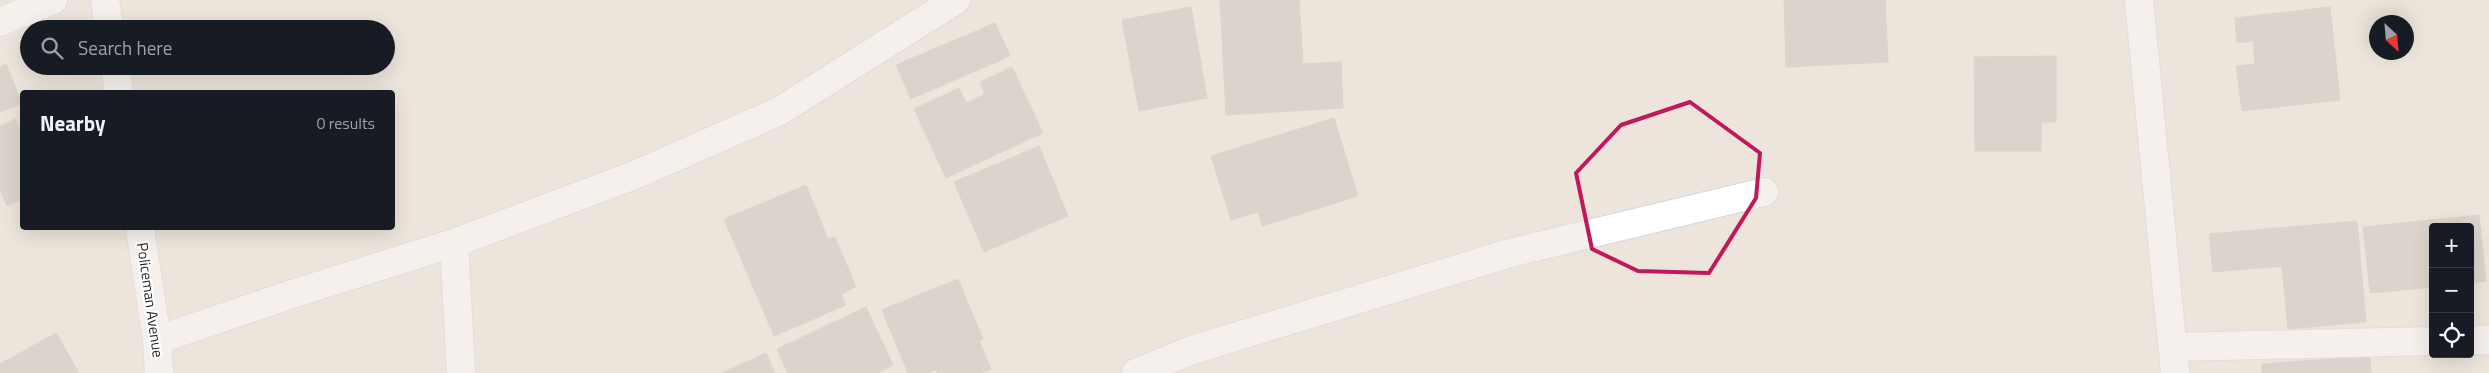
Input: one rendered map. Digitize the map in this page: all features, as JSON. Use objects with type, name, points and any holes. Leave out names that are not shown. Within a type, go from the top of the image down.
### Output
[{"type":"street","points":[[0,22],[53,0]]},
{"type":"street","points":[[105,0],[108,20]]},
{"type":"street","points":[[157,340],[295,293],[454,244],[632,176],[778,112],[956,0]]},
{"type":"street","points":[[2139,0],[2174,360],[2429,341]]},
{"type":"street","points":[[116,75],[119,90]]},
{"type":"street","points":[[1136,373],[1192,350],[1510,253],[1764,192]]},
{"type":"street","name":"Policeman Avenue","points":[[140,230],[157,340],[159,373]]},
{"type":"street","points":[[454,244],[461,373]]},
{"type":"street","points":[[2474,340],[2489,340]]},
{"type":"highlighted area","points":[[1690,102],[1760,153],[1756,198],[1709,273],[1638,271],[1592,249],[1576,173],[1621,125]]},
{"type":"building","points":[[1220,0],[1299,0],[1303,64],[1341,62],[1343,108],[1226,115]]},
{"type":"building","points":[[1784,0],[1885,0],[1888,62],[1786,67]]},
{"type":"building","points":[[1191,7],[1207,98],[1139,111],[1122,20]]},
{"type":"building","points":[[2330,7],[2340,100],[2242,111],[2236,66],[2255,64],[2253,41],[2237,43],[2235,18]]},
{"type":"building","points":[[995,23],[1010,56],[911,99],[896,65]]},
{"type":"building","points":[[2056,56],[2056,122],[2041,122],[2041,151],[1975,151],[1974,57]]},
{"type":"building","points":[[6,64],[20,98],[20,104],[0,112],[0,67]]},
{"type":"building","points":[[1012,67],[1043,133],[946,178],[914,109],[959,88],[966,103],[985,94],[980,82]]},
{"type":"building","points":[[1334,118],[1358,196],[1262,226],[1258,212],[1231,220],[1211,156]]},
{"type":"building","points":[[15,119],[20,131],[20,200],[7,206],[0,190],[0,126]]},
{"type":"building","points":[[1039,146],[1068,216],[984,252],[954,182]]},
{"type":"building","points":[[806,185],[828,239],[835,237],[856,287],[841,294],[846,305],[774,336],[724,219]]},
{"type":"building","points":[[2479,215],[2486,281],[2474,282],[2474,223],[2429,223],[2429,287],[2370,293],[2363,227]]},
{"type":"building","points":[[2357,221],[2366,322],[2288,329],[2282,266],[2213,272],[2209,234]]},
{"type":"building","points":[[958,279],[983,339],[979,341],[991,369],[981,373],[938,373],[936,370],[928,373],[908,373],[882,310]]},
{"type":"building","points":[[866,307],[893,365],[878,373],[788,373],[777,349]]},
{"type":"building","points":[[56,333],[79,373],[0,373],[0,364]]},
{"type":"building","points":[[766,353],[775,373],[722,373]]},
{"type":"building","points":[[2370,356],[2371,373],[2262,373],[2262,364]]}]
